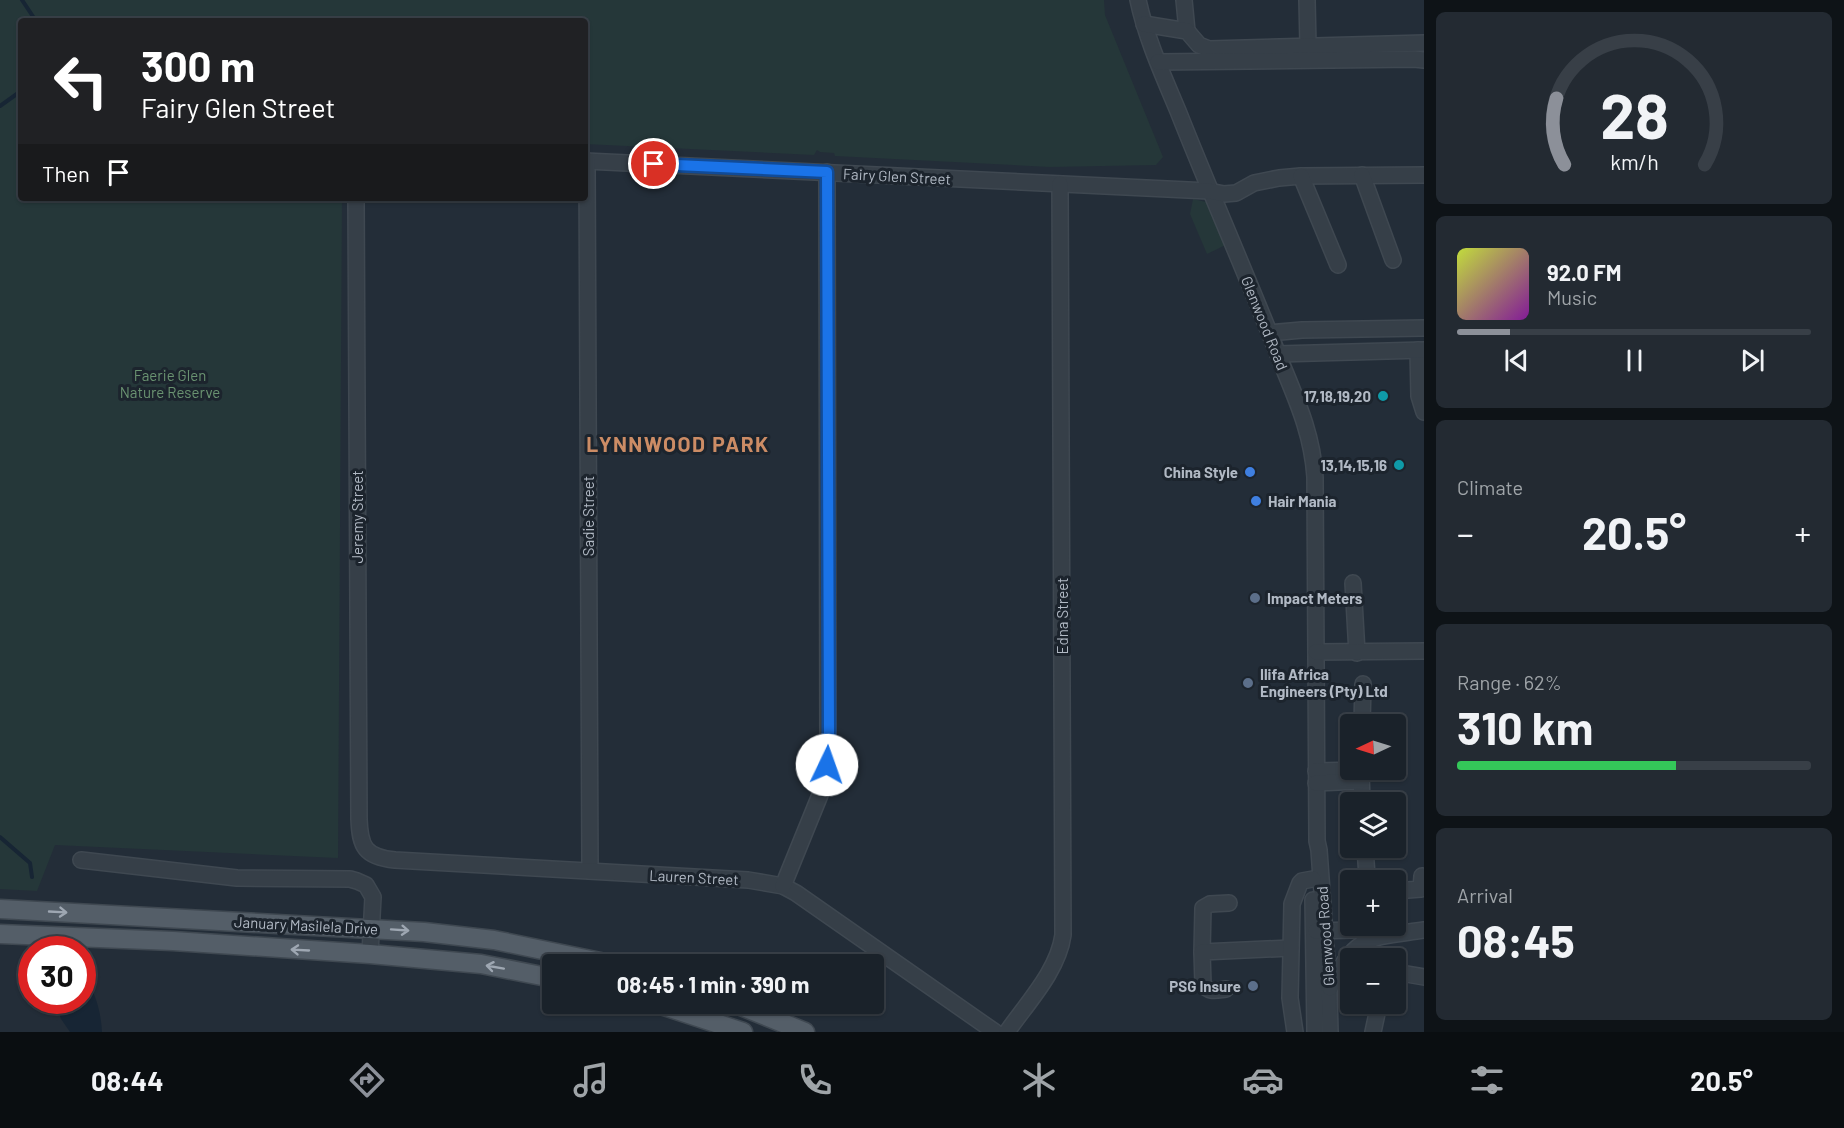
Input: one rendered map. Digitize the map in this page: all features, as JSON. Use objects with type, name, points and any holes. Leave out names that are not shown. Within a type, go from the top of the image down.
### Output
[{"type":"main road","name":"January Masilela Drive","points":[[0,909],[371,928],[494,940],[562,954]]},
{"type":"main road","name":"January Masilela Drive","points":[[0,934],[173,941],[370,954],[481,964],[542,976]]},
{"type":"main road","points":[[688,1014],[743,1032]]},
{"type":"main road","points":[[761,1014],[805,1032]]},
{"type":"street","name":"Glenwood Road","points":[[1138,0],[1158,62],[1209,191],[1306,424],[1313,459],[1315,477],[1317,841],[1320,859],[1315,1032]]},
{"type":"street","points":[[1184,0],[1186,31]]},
{"type":"street","points":[[1307,0],[1308,45]]},
{"type":"street","points":[[1144,24],[1186,31],[1199,45],[1209,49],[1424,43]]},
{"type":"street","points":[[1158,62],[1424,60]]},
{"type":"street","name":"Fairy Glen Street","points":[[588,161],[1209,191],[1224,194],[1236,193],[1254,183],[1279,178],[1424,175]]},
{"type":"street","points":[[783,886],[820,795],[828,759],[827,172]]},
{"type":"street","points":[[1362,175],[1393,260]]},
{"type":"street","points":[[1301,176],[1338,265]]},
{"type":"street","name":"Edna Street","points":[[1007,1032],[1053,967],[1063,935],[1060,184]]},
{"type":"street","name":"Jeremy Street","points":[[356,201],[359,835]]},
{"type":"street","name":"Sadie Street","points":[[586,201],[590,871]]},
{"type":"street","points":[[1269,333],[1302,330],[1424,328]]},
{"type":"street","points":[[1278,354],[1421,350],[1419,396],[1424,412]]},
{"type":"street","points":[[1353,583],[1357,653]]},
{"type":"street","points":[[1316,652],[1424,651]]},
{"type":"street","points":[[1362,714],[1363,684]]},
{"type":"street","points":[[1316,777],[1340,775]]},
{"type":"street","name":"Lauren Street","points":[[359,835],[363,846],[369,853],[386,859],[748,880],[783,886],[816,906],[995,1032]]},
{"type":"street","name":"Glenwood Road","points":[[1317,841],[1313,879],[1329,991],[1330,1032]]},
{"type":"street","points":[[81,860],[237,878],[355,880],[366,885],[371,891],[373,908],[370,954]]},
{"type":"street","points":[[1406,890],[1421,888],[1422,876]]},
{"type":"street","points":[[1294,1032],[1290,998],[1292,904],[1302,881],[1313,879]]},
{"type":"street","points":[[1226,989],[1209,990],[1203,984],[1203,908],[1210,904],[1229,903]]},
{"type":"street","points":[[1292,922],[1319,926],[1424,929]]},
{"type":"street","points":[[1329,991],[1343,962],[1363,943],[1378,937],[1424,929]]},
{"type":"street","points":[[1202,952],[1291,948]]},
{"type":"street","points":[[1406,974],[1424,977]]},
{"type":"street","points":[[1373,1032],[1376,1014]]},
{"type":"green space","name":"Faerie Glen Nature Reserve","points":[[0,0],[1104,0],[1105,15],[1163,157],[1156,165],[1050,167],[835,156],[834,153],[817,150],[814,155],[588,144],[588,18],[18,18],[18,201],[342,201],[338,858],[55,845],[37,891],[0,889]]},
{"type":"green space","points":[[1193,199],[1206,202],[1215,201],[1232,242],[1207,254],[1190,214]]},
{"type":"water","points":[[96,1000],[102,1032],[70,1032],[59,1014],[96,1014]]},
{"type":"waterway","points":[[22,0],[34,18]]},
{"type":"waterway","points":[[0,106],[18,93]]},
{"type":"waterway","points":[[0,837],[30,863],[32,877]]},
{"type":"place","name":"17,18,19,20","points":[[1383,396]]},
{"type":"place","name":"13,14,15,16","points":[[1399,465]]},
{"type":"place","name":"China Style","points":[[1250,472]]},
{"type":"place","name":"Hair Mania","points":[[1256,501]]},
{"type":"place","name":"Impact Meters","points":[[1255,598]]},
{"type":"place","name":"Ilifa Africa Engineers (Pty) Ltd","points":[[1248,683]]},
{"type":"place","name":"PSG Insure","points":[[1253,986]]},
{"type":"district","name":"LYNNWOOD PARK","points":[[678,443]]},
{"type":"route","points":[[654,164],[827,172],[829,732],[827,765]]}]
